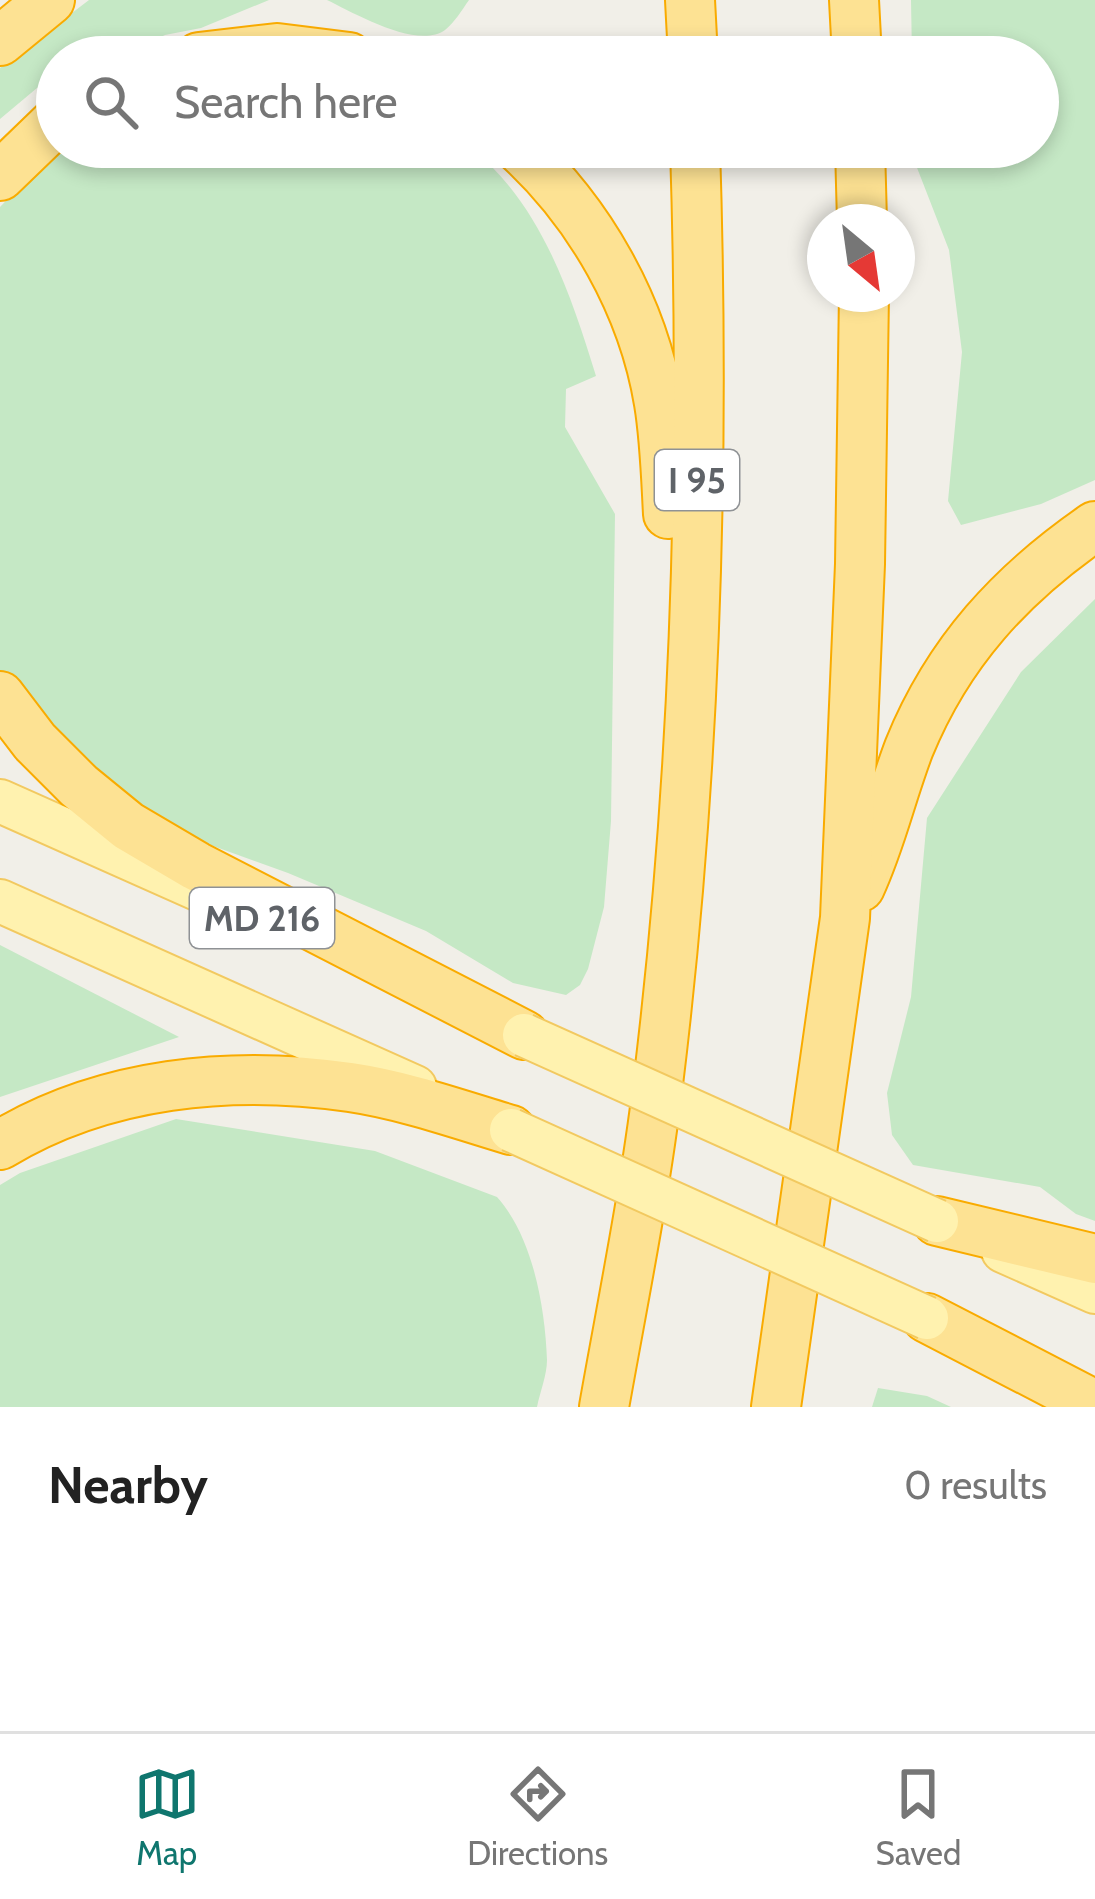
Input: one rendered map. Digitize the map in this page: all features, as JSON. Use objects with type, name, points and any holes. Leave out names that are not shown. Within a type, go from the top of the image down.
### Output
[{"type":"highway","points":[[0,41],[50,0]]},
{"type":"highway","points":[[690,0],[691,36]]},
{"type":"highway","points":[[854,0],[856,36]]},
{"type":"highway","points":[[0,176],[36,141]]},
{"type":"highway","points":[[536,168],[582,220],[621,284],[654,381],[665,462],[683,812]]},
{"type":"highway","name":"I 95","points":[[604,1407],[658,1085],[683,812],[697,523],[700,284],[696,168]]},
{"type":"highway","points":[[861,168],[862,204]]},
{"type":"highway","points":[[776,1407],[845,918],[860,564],[864,312]]},
{"type":"highway","points":[[845,918],[879,846],[910,746],[948,671],[992,613],[1041,563],[1095,526]]},
{"type":"highway","points":[[0,696],[35,742],[128,826],[524,1035]]},
{"type":"highway","points":[[0,1145],[86,1106],[150,1088],[216,1080],[352,1087],[511,1130]]},
{"type":"highway","points":[[937,1221],[1095,1258]]},
{"type":"highway","points":[[927,1318],[1095,1405]]},
{"type":"main road","name":"MD 216","points":[[0,801],[1095,1292]]},
{"type":"main road","name":"MD 216","points":[[0,902],[1095,1392]]},
{"type":"green space","points":[[89,0],[269,0],[201,28],[163,36],[42,36]]},
{"type":"green space","points":[[327,0],[469,0],[445,30],[419,36],[386,27]]},
{"type":"green space","points":[[911,0],[1095,0],[1095,480],[1041,504],[961,525],[948,501],[962,352],[949,250],[917,168],[1059,168],[1059,36],[912,36]]},
{"type":"green space","points":[[36,40],[36,89],[0,119],[0,68]]},
{"type":"green space","points":[[38,168],[493,168],[516,195],[550,251],[596,376],[566,389],[565,427],[615,514],[611,821],[604,907],[580,985],[566,995],[513,983],[426,931],[288,873],[133,817],[61,755],[0,671],[0,207]]},
{"type":"green space","points":[[1095,599],[1095,1221],[1076,1214],[1040,1187],[913,1165],[892,1135],[887,1093],[911,997],[927,818],[1021,672]]},
{"type":"green space","points":[[0,945],[179,1037],[0,1097]]},
{"type":"green space","points":[[176,1119],[375,1151],[497,1197],[520,1232],[540,1296],[547,1360],[537,1407],[0,1407],[0,1185],[20,1173]]},
{"type":"green space","points":[[878,1388],[927,1396],[951,1407],[872,1407]]}]
